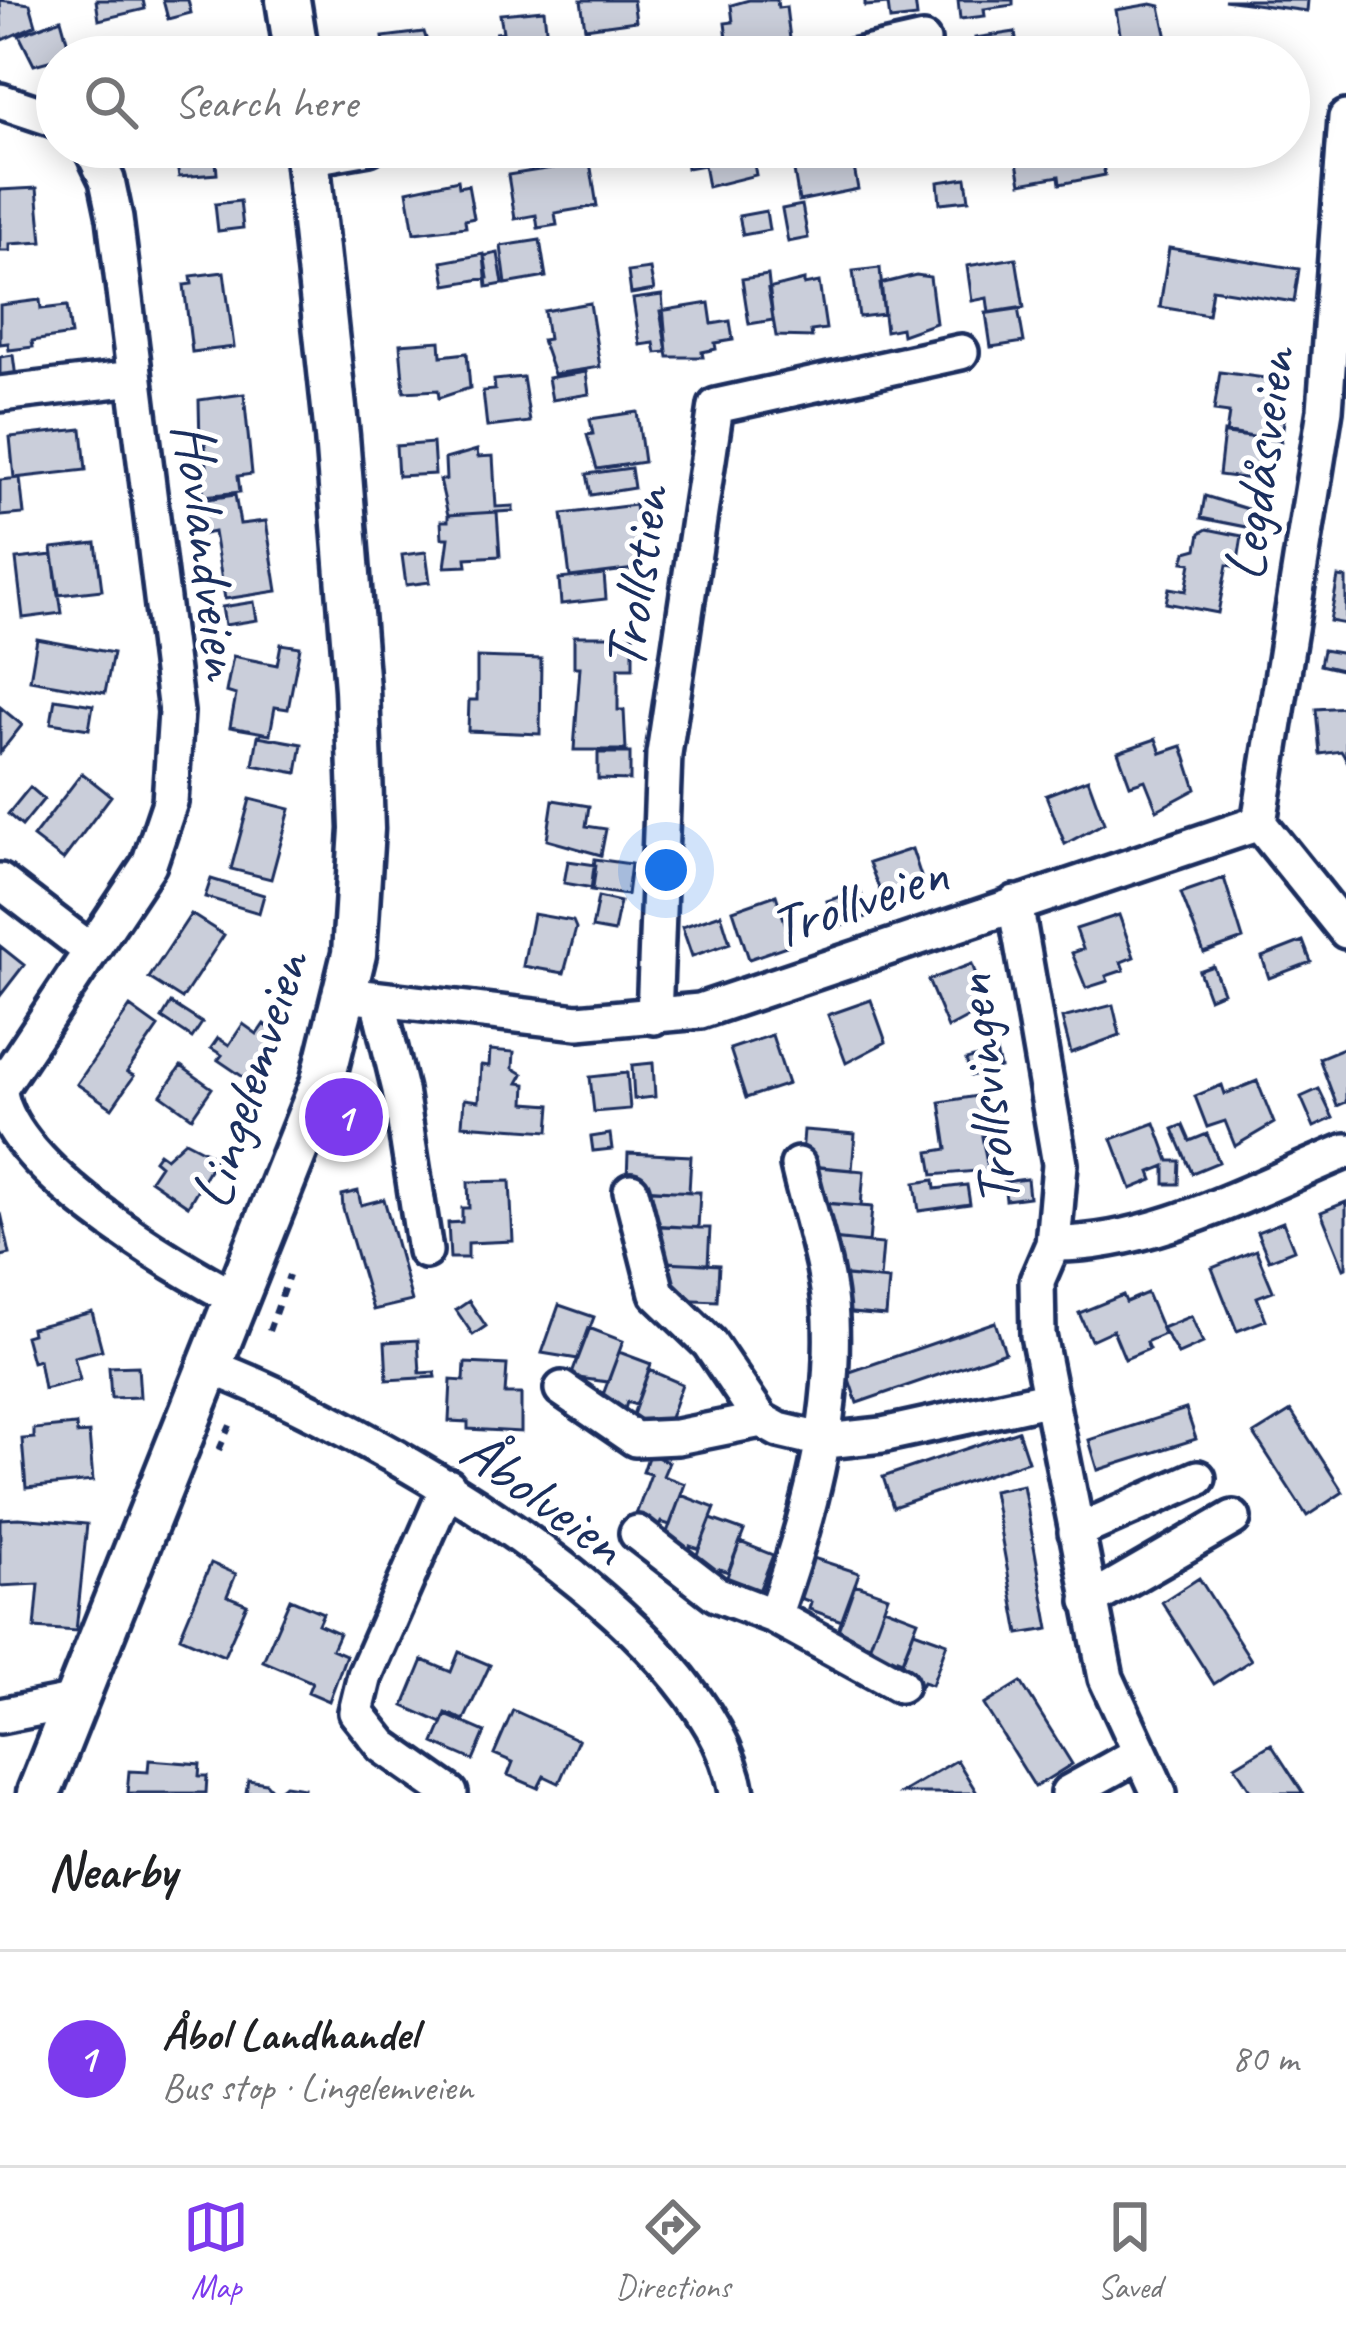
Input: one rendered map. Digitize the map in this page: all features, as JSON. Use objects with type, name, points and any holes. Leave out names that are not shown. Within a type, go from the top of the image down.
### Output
[{"type":"main road","points":[[288,0],[294,36]]},
{"type":"main road","name":"Lingelemveien","points":[[39,1793],[322,1084],[362,999],[357,689],[337,436],[308,168]]},
{"type":"street","points":[[0,101],[36,112]]},
{"type":"street","name":"Legdåsveien","points":[[1259,823],[1325,410],[1346,118]]},
{"type":"street","name":"Hovlandveien","points":[[101,168],[115,218],[176,712],[176,764],[148,864],[0,1090],[3,1114],[46,1166],[166,1259],[237,1299]]},
{"type":"street","name":"Trollstien","points":[[654,1017],[664,754],[716,406],[961,352]]},
{"type":"street","points":[[0,394],[134,378]]},
{"type":"street","points":[[1259,823],[1346,931]]},
{"type":"street","name":"Trollveien","points":[[362,999],[578,1022],[700,1011],[1259,823]]},
{"type":"street","points":[[0,881],[91,951]]},
{"type":"street","name":"Trollsvingen","points":[[1015,903],[1060,1164],[1053,1244],[1094,1244],[1145,1232],[1346,1151]]},
{"type":"street","points":[[362,999],[400,1090],[425,1251]]},
{"type":"street","points":[[774,1616],[808,1519],[826,1442],[831,1316],[798,1165]]},
{"type":"street","points":[[631,1191],[657,1293],[709,1342],[760,1420],[793,1436],[826,1442],[882,1435],[1051,1398]]},
{"type":"street","points":[[1053,1244],[1037,1281],[1038,1335],[1089,1601],[1106,1678],[1137,1754],[1159,1793]]},
{"type":"street","name":"Åbolveien","points":[[211,1367],[268,1391],[448,1486],[574,1577],[666,1664],[724,1747],[737,1793]]},
{"type":"street","points":[[562,1389],[635,1439],[677,1437],[760,1420]]},
{"type":"street","points":[[1076,1532],[1198,1478]]},
{"type":"street","points":[[448,1486],[365,1675],[356,1712],[383,1746],[450,1793]]},
{"type":"street","points":[[1089,1601],[1233,1518]]},
{"type":"street","points":[[637,1533],[716,1594],[774,1616],[900,1685]]},
{"type":"street","points":[[0,1716],[76,1701]]},
{"type":"street","points":[[1068,1793],[1137,1754]]},
{"type":"building","points":[[0,0],[30,4],[36,25],[2,40]]},
{"type":"building","points":[[96,0],[143,0],[145,9],[99,20]]},
{"type":"building","points":[[163,0],[188,0],[191,13],[168,19]]},
{"type":"building","points":[[581,0],[633,0],[636,21],[585,28]]},
{"type":"building","points":[[777,0],[778,8],[786,7],[790,36],[727,36],[725,23],[733,22],[731,5]]},
{"type":"building","points":[[865,0],[915,0],[917,17],[890,20],[888,4],[865,6]]},
{"type":"building","points":[[958,0],[1013,0],[1013,5],[960,19]]},
{"type":"building","points":[[1224,0],[1308,0],[1307,11]]},
{"type":"building","points":[[1160,6],[1166,36],[1120,36],[1116,10]]},
{"type":"building","points":[[544,10],[547,36],[497,36],[503,32],[500,14]]},
{"type":"building","points":[[61,19],[66,36],[36,36],[34,65],[19,35]]},
{"type":"building","points":[[178,168],[217,168],[217,174],[179,177]]},
{"type":"building","points":[[591,168],[597,206],[555,213],[557,225],[538,228],[536,215],[515,219],[508,175]]},
{"type":"building","points":[[705,168],[755,168],[756,175],[708,187]]},
{"type":"building","points":[[794,168],[854,168],[858,189],[799,201]]},
{"type":"building","points":[[1018,168],[1104,168],[1105,175],[1060,184],[1059,176],[1021,183]]},
{"type":"building","points":[[966,178],[969,200],[940,203],[938,182]]},
{"type":"building","points":[[458,180],[459,187],[468,185],[474,218],[465,220],[466,227],[414,233],[407,191]]},
{"type":"building","points":[[37,188],[42,242],[10,244],[10,251],[0,251],[0,190]]},
{"type":"building","points":[[240,201],[243,228],[218,231],[215,204]]},
{"type":"building","points":[[802,205],[808,238],[788,242],[782,209]]},
{"type":"building","points":[[766,211],[769,230],[743,235],[739,216]]},
{"type":"building","points":[[540,240],[546,277],[506,284],[501,246]]},
{"type":"building","points":[[1169,248],[1299,269],[1294,302],[1212,289],[1208,315],[1160,307]]},
{"type":"building","points":[[498,253],[503,284],[487,287],[484,256]]},
{"type":"building","points":[[484,254],[488,278],[446,285],[442,262]]},
{"type":"building","points":[[1016,258],[1024,308],[989,313],[987,298],[972,301],[967,266]]},
{"type":"building","points":[[880,268],[884,314],[859,317],[853,271]]},
{"type":"building","points":[[650,269],[654,290],[631,294],[628,272]]},
{"type":"building","points":[[224,272],[234,347],[192,352],[184,285],[192,284],[191,276]]},
{"type":"building","points":[[768,275],[773,320],[749,324],[742,279]]},
{"type":"building","points":[[916,275],[930,277],[936,323],[902,335],[901,328],[886,331],[880,284]]},
{"type":"building","points":[[804,280],[804,285],[819,282],[826,329],[811,331],[812,337],[776,336],[768,289]]},
{"type":"building","points":[[662,295],[667,352],[656,353],[654,343],[640,345],[633,299]]},
{"type":"building","points":[[40,300],[41,309],[67,306],[71,335],[32,341],[33,347],[9,350],[8,343],[0,344],[0,305]]},
{"type":"building","points":[[590,303],[600,367],[554,374],[542,340],[548,339],[544,311]]},
{"type":"building","points":[[709,303],[712,324],[730,321],[733,340],[715,343],[716,349],[702,352],[703,357],[668,357],[660,311]]},
{"type":"building","points":[[1018,308],[1024,342],[991,347],[986,313]]},
{"type":"building","points":[[440,341],[441,356],[467,353],[470,388],[439,398],[438,390],[404,392],[400,344]]},
{"type":"building","points":[[13,355],[16,378],[0,380],[0,357]]},
{"type":"building","points":[[586,372],[589,394],[552,400],[548,378]]},
{"type":"building","points":[[1220,372],[1280,380],[1276,413],[1285,414],[1281,441],[1226,434],[1229,413],[1214,411]]},
{"type":"building","points":[[523,377],[530,422],[487,427],[483,391],[495,390],[494,380]]},
{"type":"building","points":[[244,394],[252,474],[238,476],[240,492],[204,496],[200,467],[207,466],[205,444],[200,445],[199,400]]},
{"type":"building","points":[[637,412],[644,462],[597,469],[587,435],[593,434],[590,419]]},
{"type":"building","points":[[82,429],[86,470],[14,478],[10,437]]},
{"type":"building","points":[[1224,432],[1265,439],[1260,480],[1219,475]]},
{"type":"building","points":[[433,443],[435,474],[398,476],[396,446]]},
{"type":"building","points":[[477,450],[478,457],[493,456],[496,507],[513,506],[513,511],[448,515],[440,480],[446,480],[445,459]]},
{"type":"building","points":[[631,468],[634,488],[591,495],[587,474]]},
{"type":"building","points":[[20,478],[24,514],[0,516],[0,480]]},
{"type":"building","points":[[235,495],[240,524],[266,521],[277,591],[225,599],[214,532],[199,535],[194,501]]},
{"type":"building","points":[[1205,496],[1254,511],[1251,528],[1201,518]]},
{"type":"building","points":[[635,505],[643,568],[570,577],[562,514]]},
{"type":"building","points":[[497,512],[500,556],[466,558],[467,566],[445,567],[449,538],[442,538],[441,521],[448,521],[448,515]]},
{"type":"building","points":[[1207,529],[1242,536],[1237,567],[1227,565],[1218,613],[1166,603],[1169,588],[1186,591],[1191,563],[1183,562],[1186,552],[1197,549],[1200,533]]},
{"type":"building","points":[[96,543],[102,590],[58,595],[52,548]]},
{"type":"building","points":[[426,552],[430,582],[406,585],[402,555]]},
{"type":"building","points":[[53,555],[62,613],[23,618],[16,559]]},
{"type":"building","points":[[604,574],[606,599],[561,604],[559,579]]},
{"type":"building","points":[[1338,577],[1346,578],[1346,624],[1330,621]]},
{"type":"building","points":[[254,602],[257,620],[225,625],[222,607]]},
{"type":"building","points":[[574,636],[633,636],[633,668],[618,668],[618,710],[624,710],[626,750],[574,750],[580,667],[574,667]]},
{"type":"building","points":[[37,639],[113,653],[105,693],[30,680]]},
{"type":"building","points":[[281,644],[300,647],[288,709],[275,707],[270,734],[230,727],[236,695],[226,692],[233,656],[277,665]]},
{"type":"building","points":[[1323,650],[1346,654],[1346,671],[1320,665]]},
{"type":"building","points":[[477,657],[541,659],[540,734],[468,731],[469,700],[477,700]]},
{"type":"building","points":[[55,699],[93,705],[89,729],[51,723]]},
{"type":"building","points":[[0,707],[22,725],[0,753]]},
{"type":"building","points":[[1346,707],[1346,759],[1341,751],[1320,754],[1316,709]]},
{"type":"building","points":[[258,736],[302,744],[297,773],[253,765]]},
{"type":"building","points":[[1156,739],[1161,753],[1182,746],[1196,789],[1157,810],[1145,780],[1130,785],[1118,752]]},
{"type":"building","points":[[598,753],[630,753],[630,780],[598,779]]},
{"type":"building","points":[[82,773],[111,796],[63,860],[33,837]]},
{"type":"building","points":[[1088,779],[1104,823],[1065,844],[1046,795]]},
{"type":"building","points":[[30,787],[44,799],[22,826],[8,814]]},
{"type":"building","points":[[250,799],[290,809],[271,879],[231,869]]},
{"type":"building","points":[[553,800],[589,806],[586,826],[606,829],[601,855],[547,840]]},
{"type":"building","points":[[912,849],[926,892],[888,911],[869,863]]},
{"type":"building","points":[[595,859],[631,864],[627,895],[591,890]]},
{"type":"building","points":[[568,861],[596,865],[593,888],[564,883]]},
{"type":"building","points":[[1224,878],[1243,939],[1204,953],[1181,893]]},
{"type":"building","points":[[211,879],[264,895],[259,913],[205,897]]},
{"type":"building","points":[[860,890],[869,916],[836,928],[827,901]]},
{"type":"building","points":[[776,895],[792,944],[749,959],[733,910]]},
{"type":"building","points":[[598,897],[620,902],[614,932],[592,928]]},
{"type":"building","points":[[191,914],[224,935],[182,999],[149,978]]},
{"type":"building","points":[[533,914],[573,921],[576,928],[564,973],[523,966]]},
{"type":"building","points":[[721,914],[730,943],[692,956],[682,927]]},
{"type":"building","points":[[1119,915],[1134,957],[1121,962],[1124,970],[1106,976],[1108,981],[1086,988],[1072,953],[1083,949],[1076,929]]},
{"type":"building","points":[[1303,941],[1311,962],[1269,978],[1262,957]]},
{"type":"building","points":[[0,946],[24,965],[0,996]]},
{"type":"building","points":[[972,964],[987,1007],[948,1028],[928,980]]},
{"type":"building","points":[[1213,966],[1223,992],[1209,998],[1199,971]]},
{"type":"building","points":[[871,1000],[886,1042],[846,1063],[828,1015]]},
{"type":"building","points":[[171,1003],[202,1023],[192,1038],[162,1018]]},
{"type":"building","points":[[1113,1005],[1120,1035],[1071,1053],[1062,1018]]},
{"type":"building","points":[[130,1007],[158,1027],[127,1072],[134,1076],[112,1108],[77,1084]]},
{"type":"building","points":[[243,1024],[257,1034],[264,1024],[280,1036],[249,1081],[218,1060],[222,1055],[211,1048],[218,1038],[229,1045]]},
{"type":"building","points":[[772,1035],[788,1084],[746,1098],[730,1049]]},
{"type":"building","points":[[1346,1047],[1346,1102],[1337,1106],[1319,1058]]},
{"type":"building","points":[[490,1050],[514,1052],[513,1068],[523,1074],[518,1083],[526,1084],[525,1103],[551,1105],[549,1131],[462,1125],[464,1099],[479,1101],[481,1065],[489,1066]]},
{"type":"building","points":[[996,1052],[1000,1068],[971,1076],[966,1060]]},
{"type":"building","points":[[653,1063],[655,1097],[634,1099],[632,1065]]},
{"type":"building","points":[[181,1066],[212,1088],[192,1117],[161,1095]]},
{"type":"building","points":[[627,1073],[630,1109],[594,1112],[590,1077]]},
{"type":"building","points":[[1257,1081],[1274,1123],[1235,1146],[1225,1121],[1207,1127],[1195,1096],[1222,1085],[1225,1094]]},
{"type":"building","points":[[1319,1089],[1333,1118],[1314,1127],[1301,1097]]},
{"type":"building","points":[[977,1096],[979,1107],[995,1105],[999,1134],[982,1136],[988,1170],[933,1175],[929,1152],[947,1149],[940,1102]]},
{"type":"building","points":[[1155,1123],[1169,1161],[1180,1161],[1179,1184],[1165,1184],[1165,1166],[1150,1172],[1153,1180],[1131,1189],[1112,1139]]},
{"type":"building","points":[[1183,1125],[1190,1141],[1207,1134],[1219,1162],[1192,1173],[1173,1129]]},
{"type":"building","points":[[804,1130],[855,1134],[852,1170],[807,1166],[802,1155]]},
{"type":"building","points":[[610,1134],[612,1149],[593,1151],[591,1137]]},
{"type":"building","points":[[185,1141],[216,1157],[188,1206],[150,1180],[160,1165],[154,1160],[159,1153],[166,1158]]},
{"type":"building","points":[[628,1153],[691,1156],[689,1192],[643,1189],[644,1179],[627,1179]]},
{"type":"building","points":[[812,1166],[864,1171],[861,1206],[816,1202]]},
{"type":"building","points":[[1027,1179],[1029,1197],[1006,1200],[1004,1182]]},
{"type":"building","points":[[934,1180],[935,1189],[967,1185],[970,1204],[919,1211],[915,1183]]},
{"type":"building","points":[[510,1181],[513,1241],[468,1243],[468,1258],[450,1258],[448,1223],[462,1222],[462,1208],[469,1208],[468,1182]]},
{"type":"building","points":[[649,1190],[700,1192],[698,1228],[653,1225],[647,1214]]},
{"type":"building","points":[[358,1191],[361,1205],[384,1199],[412,1301],[373,1310],[343,1209],[342,1195]]},
{"type":"building","points":[[1346,1202],[1346,1268],[1344,1269],[1321,1212]]},
{"type":"building","points":[[821,1203],[872,1207],[869,1243],[824,1238]]},
{"type":"building","points":[[1,1213],[10,1254],[1,1256],[0,1270]]},
{"type":"building","points":[[1283,1222],[1294,1250],[1269,1260],[1257,1232]]},
{"type":"building","points":[[657,1226],[710,1228],[708,1264],[662,1262]]},
{"type":"building","points":[[830,1239],[883,1244],[880,1279],[833,1275]]},
{"type":"building","points":[[1256,1250],[1273,1291],[1257,1297],[1266,1320],[1237,1331],[1212,1268]]},
{"type":"building","points":[[667,1262],[719,1265],[717,1301],[672,1299],[666,1286]]},
{"type":"building","points":[[838,1275],[889,1280],[886,1316],[841,1312]]},
{"type":"building","points":[[1147,1293],[1164,1334],[1146,1342],[1149,1349],[1125,1359],[1113,1330],[1091,1340],[1079,1313],[1123,1295],[1126,1302]]},
{"type":"building","points":[[469,1301],[486,1326],[473,1335],[456,1310]]},
{"type":"building","points":[[559,1305],[594,1317],[578,1359],[542,1353]]},
{"type":"building","points":[[92,1312],[102,1350],[74,1357],[80,1380],[44,1389],[39,1360],[32,1362],[25,1336],[32,1334],[31,1328]]},
{"type":"building","points":[[1191,1316],[1203,1343],[1178,1354],[1162,1328]]},
{"type":"building","points":[[995,1322],[1005,1352],[857,1403],[847,1373]]},
{"type":"building","points":[[589,1328],[623,1341],[608,1382],[571,1377]]},
{"type":"building","points":[[418,1340],[420,1373],[435,1372],[436,1377],[387,1380],[385,1342]]},
{"type":"building","points":[[619,1352],[651,1364],[636,1405],[627,1402],[625,1409],[601,1400]]},
{"type":"building","points":[[465,1363],[507,1365],[505,1394],[521,1394],[521,1432],[468,1429],[468,1422],[449,1421],[451,1380],[464,1381]]},
{"type":"building","points":[[138,1366],[140,1397],[111,1398],[109,1367]]},
{"type":"building","points":[[649,1370],[682,1384],[666,1429],[630,1423]]},
{"type":"building","points":[[1186,1409],[1196,1439],[1098,1470],[1089,1440]]},
{"type":"building","points":[[1291,1411],[1343,1492],[1307,1516],[1254,1434]]},
{"type":"building","points":[[76,1425],[77,1434],[89,1433],[93,1481],[26,1488],[22,1439],[34,1438],[34,1429]]},
{"type":"building","points":[[1018,1431],[1028,1461],[893,1507],[883,1477]]},
{"type":"building","points":[[649,1454],[669,1462],[663,1476],[685,1484],[670,1525],[661,1522],[658,1529],[634,1520],[651,1474],[643,1472]]},
{"type":"building","points":[[1023,1485],[1049,1629],[1019,1634],[993,1491]]},
{"type":"building","points":[[681,1495],[715,1508],[699,1549],[690,1546],[688,1553],[663,1543]]},
{"type":"building","points":[[0,1519],[87,1524],[76,1631],[35,1628],[39,1584],[0,1586]]},
{"type":"building","points":[[711,1519],[744,1531],[728,1572],[719,1569],[717,1576],[692,1567]]},
{"type":"building","points":[[740,1542],[773,1555],[757,1596],[722,1590]]},
{"type":"building","points":[[810,1557],[859,1573],[842,1621],[809,1609],[811,1602],[795,1596]]},
{"type":"building","points":[[211,1563],[236,1574],[227,1596],[247,1604],[224,1656],[180,1637]]},
{"type":"building","points":[[1199,1578],[1251,1660],[1214,1684],[1162,1602]]},
{"type":"building","points":[[855,1584],[888,1596],[870,1645],[837,1633]]},
{"type":"building","points":[[290,1599],[323,1613],[318,1624],[339,1633],[332,1649],[346,1655],[329,1701],[308,1692],[312,1682],[263,1661]]},
{"type":"building","points":[[884,1607],[918,1620],[902,1661],[897,1659],[894,1666],[866,1656]]},
{"type":"building","points":[[914,1631],[947,1643],[932,1685],[923,1682],[920,1688],[896,1679]]},
{"type":"building","points":[[459,1652],[490,1665],[464,1720],[446,1713],[442,1723],[404,1706],[423,1660],[451,1672]]},
{"type":"building","points":[[1021,1682],[1072,1764],[1035,1787],[984,1705]]},
{"type":"building","points":[[513,1710],[578,1740],[559,1783],[544,1776],[538,1788],[508,1775],[513,1762],[494,1754]]},
{"type":"building","points":[[446,1715],[485,1732],[473,1760],[434,1743]]},
{"type":"building","points":[[1271,1744],[1303,1793],[1252,1793],[1235,1766]]},
{"type":"building","points":[[149,1760],[200,1764],[199,1776],[207,1776],[206,1793],[127,1793],[129,1771],[148,1772]]},
{"type":"building","points":[[957,1760],[977,1793],[901,1793]]},
{"type":"building","points":[[248,1780],[266,1783],[275,1793],[246,1793]]},
{"type":"building","points":[[285,1785],[304,1788],[303,1793],[275,1793]]},
{"type":"place","name":"Åbol Landhandel","points":[[344,1117]]}]
